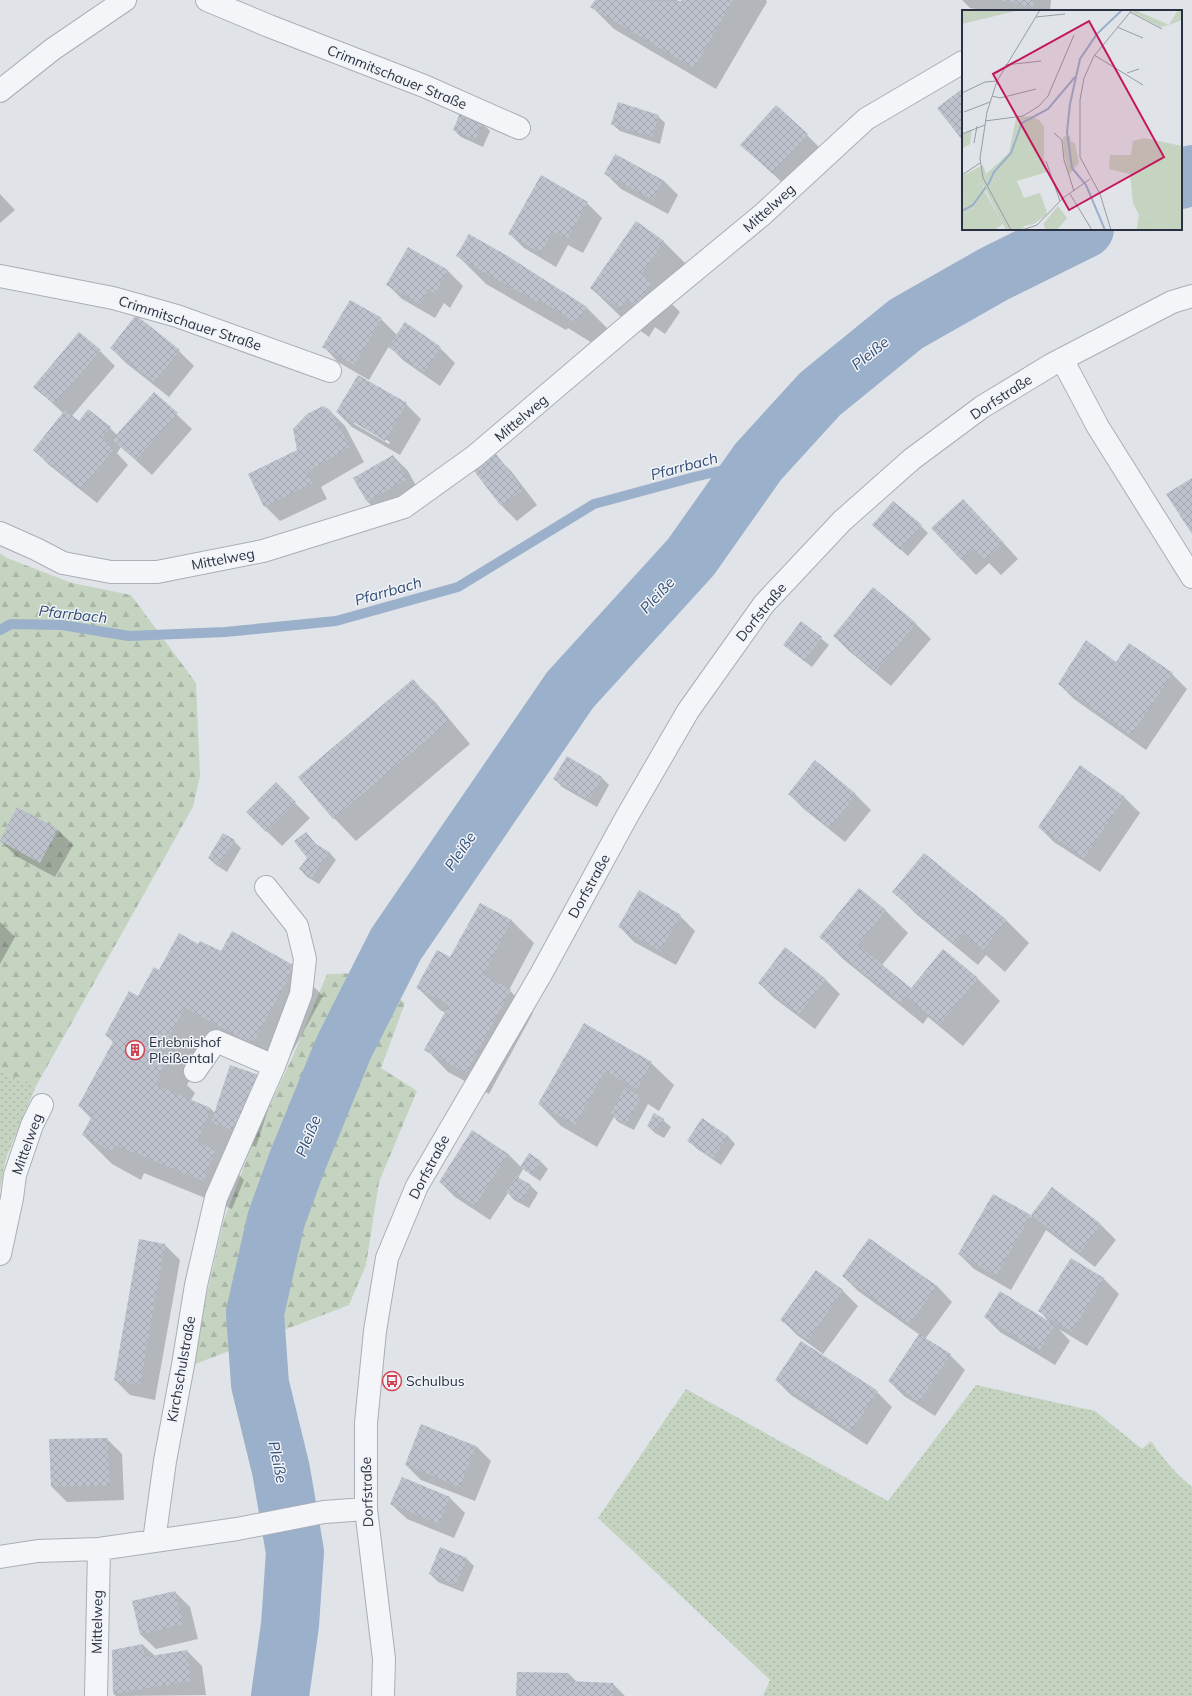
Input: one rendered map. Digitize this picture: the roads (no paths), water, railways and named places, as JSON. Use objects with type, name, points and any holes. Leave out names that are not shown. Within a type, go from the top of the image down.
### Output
[{"type":"street","points":[[0,91],[53,49],[125,0]]},
{"type":"street","name":"Crimmitschauer Straße","points":[[207,0],[283,32],[424,86],[519,128]]},
{"type":"street","name":"Mittelweg","points":[[0,533],[63,563],[111,572],[157,572],[263,551],[404,507],[475,456],[648,309],[762,216],[866,119],[962,63]]},
{"type":"street","name":"Crimmitschauer Straße","points":[[0,276],[113,298],[177,316],[330,371]]},
{"type":"street","name":"Dorfstraße","points":[[383,1696],[384,1659],[366,1509],[366,1423],[376,1331],[387,1258],[417,1186],[540,974],[626,818],[688,710],[764,604],[842,521],[912,459],[982,407],[1062,359],[1172,302],[1192,296]]},
{"type":"street","points":[[1062,359],[1098,427],[1192,577]]},
{"type":"street","name":"Kirchschulstraße","points":[[154,1541],[165,1461],[196,1285],[216,1198],[274,1066],[301,994],[305,959],[297,926],[266,888]]},
{"type":"street","points":[[195,1071],[216,1041],[274,1066]]},
{"type":"street","name":"Mittelweg","points":[[0,1254],[12,1198],[15,1175],[32,1125],[42,1105]]},
{"type":"street","points":[[0,1557],[38,1551],[99,1549],[237,1529],[324,1512],[366,1509]]},
{"type":"street","name":"Mittelweg","points":[[96,1696],[99,1549]]},
{"type":"waterway","name":"Pleiße","points":[[1182,179],[1192,174]]},
{"type":"waterway","name":"Pleiße","points":[[280,1696],[290,1625],[295,1552],[281,1470],[260,1384],[255,1313],[276,1220],[297,1162],[344,1047],[396,944],[570,690],[691,557],[758,462],[820,394],[906,324],[994,274],[1083,230]]},
{"type":"waterway","name":"Pfarrbach","points":[[0,630],[11,624],[62,625],[129,636],[225,632],[336,621],[458,587],[594,504],[694,477],[758,462]]},
{"type":"place","name":"Erlebnishof Pleißental","points":[[135,1050]]},
{"type":"place","name":"Schulbus","points":[[392,1381]]}]
